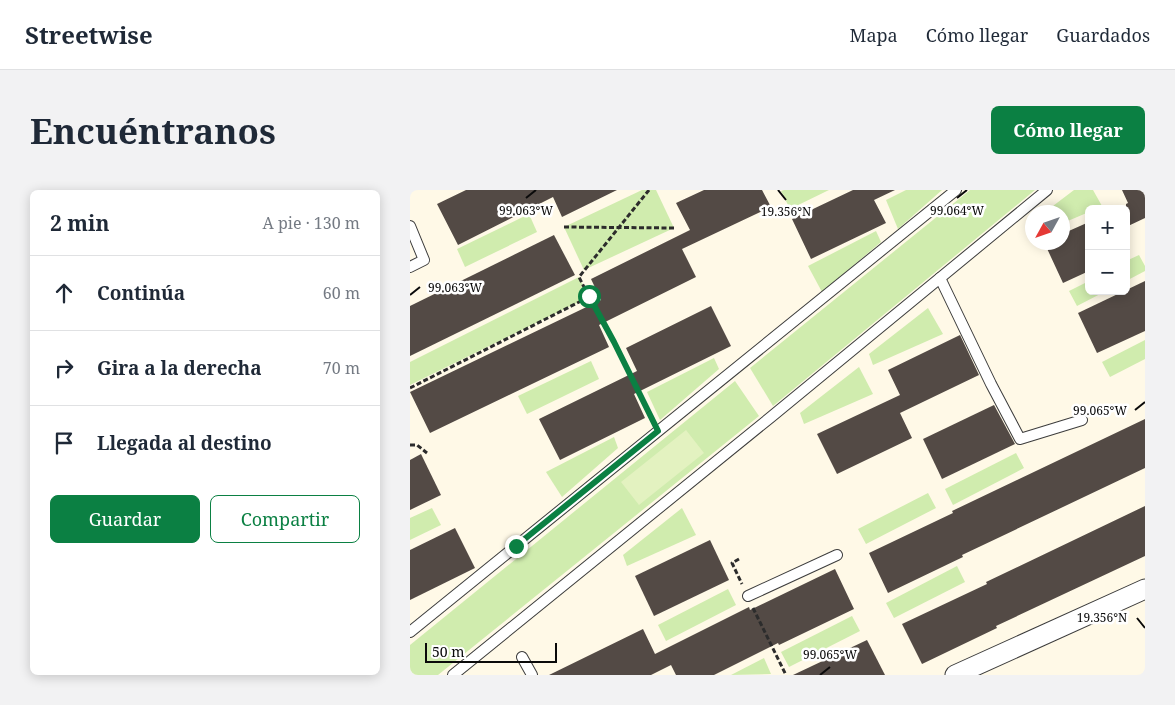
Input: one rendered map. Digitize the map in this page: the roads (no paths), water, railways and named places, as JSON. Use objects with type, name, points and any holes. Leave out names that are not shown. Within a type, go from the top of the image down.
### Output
[{"type":"street","points":[[955,675],[1145,589]]},
{"type":"lane","points":[[410,632],[956,190]]},
{"type":"lane","points":[[453,675],[1046,190]]},
{"type":"lane","points":[[410,226],[424,260],[410,267]]},
{"type":"lane","points":[[940,278],[1020,439],[1082,420]]},
{"type":"lane","points":[[748,596],[837,555]]},
{"type":"lane","points":[[522,657],[532,675]]}]
